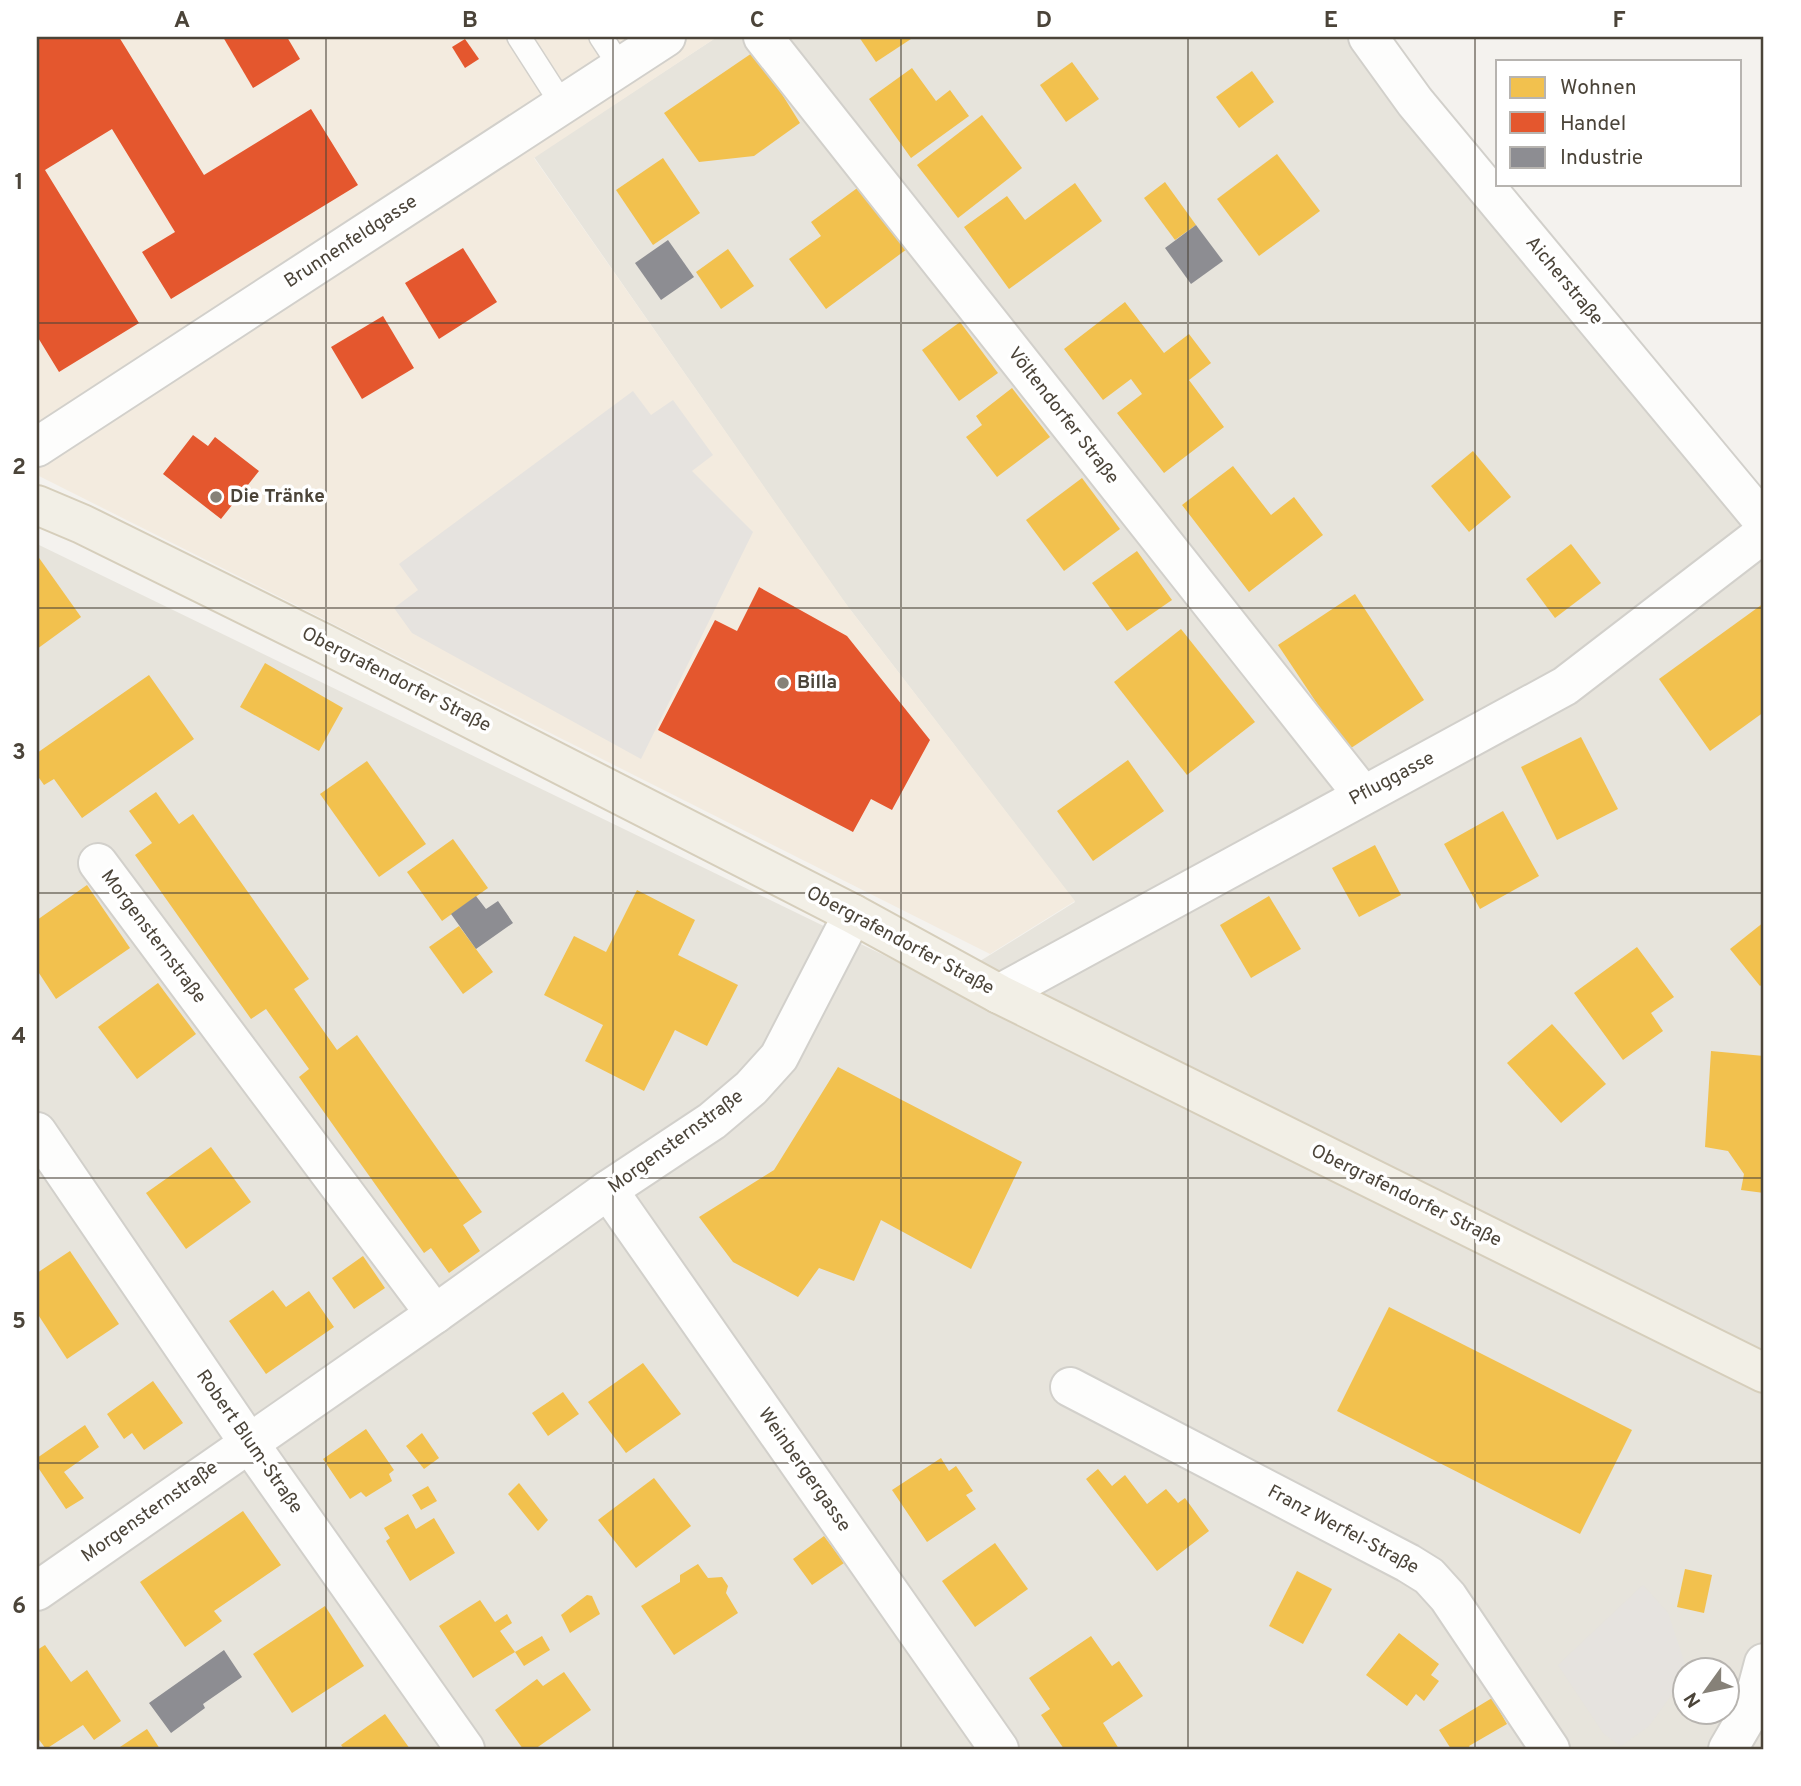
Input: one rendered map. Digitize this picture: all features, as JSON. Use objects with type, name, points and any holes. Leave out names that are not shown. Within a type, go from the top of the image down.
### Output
[{"type":"main road","name":"Obergrafendorfer Straße","points":[[37,505],[82,524],[335,649],[853,914],[999,994],[1764,1373]]},
{"type":"street","name":"Brunnenfeldgasse","points":[[37,447],[562,104],[611,52],[666,37]]},
{"type":"street","name":"Völtendorfer Straße","points":[[763,37],[1363,795]]},
{"type":"street","name":"Aicherstraße","points":[[1368,37],[1415,102],[1764,522]]},
{"type":"street","name":"Pfluggasse","points":[[999,994],[1565,686],[1764,533]]},
{"type":"street","name":"Morgensternstraße","points":[[98,863],[435,1314]]},
{"type":"street","name":"Morgensternstraße","points":[[37,1591],[608,1190],[712,1121],[751,1088],[779,1057],[853,914]]},
{"type":"street","name":"Robert Blum-Straße","points":[[37,1132],[249,1443],[465,1749]]},
{"type":"street","name":"Weinbergergasse","points":[[608,1190],[999,1749]]},
{"type":"street","name":"Franz Werfel-Straße","points":[[1070,1387],[1429,1576],[1448,1597],[1550,1749]]},
{"type":"street","points":[[1728,1749],[1758,1712],[1764,1663]]},
{"type":"lane","points":[[519,37],[562,104]]},
{"type":"shaded area","points":[[37,37],[717,37],[534,158],[849,608],[1075,901],[990,954],[37,475]]},
{"type":"shaded area","points":[[717,37],[1388,37],[1496,170],[1496,186],[1509,186],[1764,501],[1764,1749],[37,1749],[37,544],[943,984],[1075,902],[839,595],[534,157]]},
{"type":"shaded area","points":[[633,391],[651,415],[673,400],[713,455],[692,471],[753,532],[641,759],[412,633],[394,608],[418,590],[399,564]]},
{"type":"shaded area","points":[[1643,1585],[1668,1613],[1682,1656],[1672,1656],[1672,1694],[1649,1726],[1621,1746],[1604,1734],[1558,1665]]},
{"type":"building: Wohnen","points":[[859,37],[914,37],[876,62]]},
{"type":"building: Wohnen","points":[[755,51],[800,123],[754,156],[699,162],[664,113]]},
{"type":"building: Wohnen","points":[[1072,62],[1099,99],[1066,122],[1040,85]]},
{"type":"building: Wohnen","points":[[912,68],[936,101],[950,90],[969,116],[911,158],[869,99]]},
{"type":"building: Wohnen","points":[[1252,71],[1274,102],[1239,128],[1216,97]]},
{"type":"building: Wohnen","points":[[982,115],[1022,168],[958,218],[917,165]]},
{"type":"building: Wohnen","points":[[1277,154],[1320,211],[1259,256],[1217,199]]},
{"type":"building: Wohnen","points":[[663,158],[700,213],[653,245],[616,190]]},
{"type":"building: Wohnen","points":[[1165,182],[1196,225],[1175,240],[1144,198]]},
{"type":"building: Wohnen","points":[[1075,183],[1102,221],[1009,289],[964,227],[1007,196],[1025,220]]},
{"type":"building: Wohnen","points":[[860,186],[907,249],[826,309],[789,259],[821,236],[811,222]]},
{"type":"building: Wohnen","points":[[728,249],[754,286],[721,309],[696,272]]},
{"type":"building: Wohnen","points":[[1125,302],[1164,353],[1189,334],[1211,363],[1189,380],[1224,427],[1164,473],[1117,413],[1142,394],[1131,379],[1103,400],[1064,349]]},
{"type":"building: Wohnen","points":[[960,322],[998,373],[959,401],[922,350]]},
{"type":"building: Wohnen","points":[[1012,388],[1050,437],[997,477],[966,437],[982,425],[976,416]]},
{"type":"building: Wohnen","points":[[1473,451],[1511,497],[1469,532],[1431,486]]},
{"type":"building: Wohnen","points":[[1233,466],[1271,515],[1294,497],[1323,535],[1249,592],[1182,505]]},
{"type":"building: Wohnen","points":[[1082,478],[1120,529],[1064,571],[1026,520]]},
{"type":"building: Wohnen","points":[[1571,544],[1601,583],[1555,618],[1526,579]]},
{"type":"building: Wohnen","points":[[1137,551],[1172,600],[1127,631],[1092,583]]},
{"type":"building: Wohnen","points":[[37,555],[81,617],[37,649]]},
{"type":"building: Wohnen","points":[[1355,594],[1424,700],[1348,750],[1278,645]]},
{"type":"building: Wohnen","points":[[1764,603],[1764,712],[1710,751],[1659,679]]},
{"type":"building: Wohnen","points":[[1181,629],[1255,722],[1187,775],[1114,682]]},
{"type":"building: Wohnen","points":[[265,663],[343,708],[319,751],[240,707]]},
{"type":"building: Wohnen","points":[[149,675],[194,739],[82,818],[54,779],[44,785],[37,775],[37,753]]},
{"type":"building: Wohnen","points":[[1581,737],[1618,809],[1557,840],[1521,767]]},
{"type":"building: Wohnen","points":[[1128,760],[1164,811],[1093,861],[1057,811]]},
{"type":"building: Wohnen","points":[[367,761],[426,844],[379,877],[320,794]]},
{"type":"building: Wohnen","points":[[156,792],[179,824],[193,814],[309,979],[294,989],[337,1050],[357,1035],[482,1212],[463,1225],[480,1251],[449,1273],[431,1248],[424,1253],[299,1077],[309,1069],[266,1009],[251,1019],[135,855],[152,843],[129,811]]},
{"type":"building: Wohnen","points":[[1503,811],[1539,876],[1480,909],[1444,844]]},
{"type":"building: Wohnen","points":[[453,839],[488,888],[442,921],[407,872]]},
{"type":"building: Wohnen","points":[[1375,845],[1401,895],[1359,917],[1332,868]]},
{"type":"building: Wohnen","points":[[87,885],[130,948],[56,999],[37,970],[37,920]]},
{"type":"building: Wohnen","points":[[637,890],[695,920],[678,955],[738,985],[707,1046],[675,1030],[644,1091],[585,1061],[603,1025],[544,995],[574,936],[606,952]]},
{"type":"building: Wohnen","points":[[1269,896],[1301,949],[1251,978],[1220,925]]},
{"type":"building: Wohnen","points":[[1764,922],[1764,983],[1760,986],[1730,949]]},
{"type":"building: Wohnen","points":[[459,926],[493,972],[463,994],[429,947]]},
{"type":"building: Wohnen","points":[[1637,947],[1674,997],[1651,1013],[1663,1031],[1623,1060],[1574,993]]},
{"type":"building: Wohnen","points":[[158,983],[196,1034],[137,1079],[98,1027]]},
{"type":"building: Wohnen","points":[[1552,1024],[1606,1084],[1561,1123],[1507,1063]]},
{"type":"building: Wohnen","points":[[1711,1051],[1764,1056],[1764,1193],[1741,1190],[1744,1174],[1728,1151],[1705,1147]]},
{"type":"building: Wohnen","points":[[838,1067],[1022,1162],[971,1269],[881,1220],[854,1281],[819,1268],[798,1297],[733,1262],[699,1217],[774,1170]]},
{"type":"building: Wohnen","points":[[211,1147],[251,1202],[186,1249],[146,1193]]},
{"type":"building: Wohnen","points":[[70,1251],[119,1324],[67,1359],[37,1313],[37,1273]]},
{"type":"building: Wohnen","points":[[363,1256],[385,1288],[354,1309],[332,1278]]},
{"type":"building: Wohnen","points":[[273,1290],[286,1307],[309,1291],[334,1327],[266,1374],[229,1321]]},
{"type":"building: Wohnen","points":[[1389,1307],[1632,1430],[1580,1534],[1337,1411]]},
{"type":"building: Wohnen","points":[[643,1363],[681,1414],[626,1453],[588,1402]]},
{"type":"building: Wohnen","points":[[153,1381],[183,1423],[144,1450],[132,1433],[124,1439],[107,1414]]},
{"type":"building: Wohnen","points":[[563,1392],[579,1414],[548,1436],[532,1413]]},
{"type":"building: Wohnen","points":[[85,1425],[99,1447],[64,1472],[84,1498],[66,1509],[37,1466],[37,1458]]},
{"type":"building: Wohnen","points":[[366,1429],[394,1470],[389,1474],[392,1481],[366,1497],[361,1492],[350,1499],[323,1459]]},
{"type":"building: Wohnen","points":[[422,1433],[439,1458],[424,1469],[406,1446]]},
{"type":"building: Wohnen","points":[[941,1458],[949,1471],[956,1466],[973,1491],[966,1495],[976,1509],[927,1542],[892,1490]]},
{"type":"building: Wohnen","points":[[1098,1469],[1112,1486],[1125,1475],[1147,1504],[1166,1489],[1178,1503],[1185,1498],[1209,1531],[1157,1571],[1086,1479]]},
{"type":"building: Wohnen","points":[[654,1478],[691,1526],[636,1568],[598,1520]]},
{"type":"building: Wohnen","points":[[519,1483],[548,1520],[538,1531],[508,1494]]},
{"type":"building: Wohnen","points":[[428,1486],[437,1501],[421,1510],[412,1495]]},
{"type":"building: Wohnen","points":[[243,1511],[281,1565],[214,1611],[222,1621],[185,1647],[140,1582]]},
{"type":"building: Wohnen","points":[[408,1514],[416,1529],[434,1518],[455,1553],[410,1581],[386,1541],[390,1538],[384,1528]]},
{"type":"building: Wohnen","points":[[824,1536],[844,1563],[812,1585],[793,1559]]},
{"type":"building: Wohnen","points":[[995,1543],[1028,1589],[975,1627],[942,1581]]},
{"type":"building: Wohnen","points":[[698,1564],[708,1578],[722,1577],[728,1586],[726,1593],[738,1613],[674,1655],[641,1606],[680,1582],[680,1575]]},
{"type":"building: Wohnen","points":[[1685,1569],[1712,1575],[1704,1613],[1677,1607]]},
{"type":"building: Wohnen","points":[[1297,1571],[1332,1589],[1303,1644],[1269,1626]]},
{"type":"building: Wohnen","points":[[587,1595],[592,1596],[600,1614],[570,1633],[561,1615]]},
{"type":"building: Wohnen","points":[[480,1600],[495,1622],[507,1614],[512,1623],[500,1631],[515,1652],[473,1678],[439,1626]]},
{"type":"building: Wohnen","points":[[325,1606],[364,1666],[292,1713],[253,1654]]},
{"type":"building: Wohnen","points":[[1399,1633],[1439,1664],[1431,1675],[1439,1681],[1424,1701],[1416,1694],[1407,1706],[1366,1675]]},
{"type":"building: Wohnen","points":[[542,1636],[550,1650],[524,1666],[515,1652]]},
{"type":"building: Wohnen","points":[[1091,1636],[1112,1666],[1119,1661],[1143,1696],[1103,1723],[1119,1749],[1064,1749],[1041,1715],[1050,1709],[1029,1678]]},
{"type":"building: Wohnen","points":[[45,1645],[71,1682],[87,1670],[121,1721],[94,1740],[83,1725],[46,1749],[37,1737],[37,1650]]},
{"type":"building: Wohnen","points":[[564,1672],[591,1710],[535,1749],[523,1749],[495,1710],[537,1679],[543,1686]]},
{"type":"building: Wohnen","points":[[1492,1698],[1507,1724],[1469,1746],[1471,1749],[1451,1749],[1439,1730]]},
{"type":"building: Wohnen","points":[[385,1714],[410,1749],[344,1749],[341,1745]]},
{"type":"building: Wohnen","points":[[147,1729],[160,1749],[117,1749]]},
{"type":"building: Handel","points":[[37,37],[119,37],[204,175],[311,109],[358,185],[171,299],[142,252],[175,232],[112,129],[45,170],[139,323],[59,372],[37,336]]},
{"type":"building: Handel","points":[[223,37],[287,37],[300,59],[253,88]]},
{"type":"building: Handel","points":[[465,39],[479,59],[465,68],[452,47]]},
{"type":"building: Handel","points":[[463,248],[497,302],[439,339],[405,283]]},
{"type":"building: Handel","points":[[383,316],[414,368],[362,399],[331,347]]},
{"type":"building: Handel","name":"Die Tränke","points":[[193,435],[208,446],[215,437],[259,471],[221,519],[163,474]]},
{"type":"building: Handel","name":"Billa","points":[[759,587],[847,636],[930,740],[892,810],[871,799],[853,832],[658,730],[715,620],[737,631]]},
{"type":"building: Industrie","points":[[1196,225],[1223,261],[1191,284],[1165,248]]},
{"type":"building: Industrie","points":[[668,240],[694,277],[661,300],[635,263]]},
{"type":"building: Industrie","points":[[476,896],[486,909],[498,901],[513,923],[476,949],[451,914]]},
{"type":"building: Industrie","points":[[224,1650],[242,1677],[203,1704],[205,1708],[171,1733],[149,1703]]},
{"type":"place","name":"Die Tränke","points":[[216,497]]},
{"type":"place","name":"Billa","points":[[783,683]]}]
